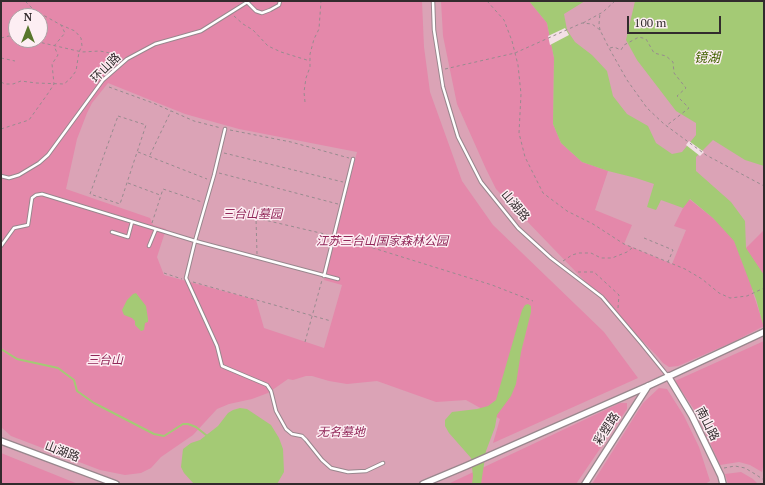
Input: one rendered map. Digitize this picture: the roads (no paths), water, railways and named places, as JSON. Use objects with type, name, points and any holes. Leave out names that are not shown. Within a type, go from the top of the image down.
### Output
[{"type":"street","points":[[422,484],[492,455],[648,386],[762,333]]},
{"type":"street","name":"南山路","points":[[668,376],[692,416],[723,484]]},
{"type":"street","points":[[659,380],[674,385]]},
{"type":"street","name":"彩塑路","points":[[585,484],[648,386]]},
{"type":"street","name":"山湖路","points":[[1,441],[116,484]]},
{"type":"lane","points":[[248,1],[256,11],[262,13],[278,5],[280,1]]},
{"type":"lane","name":"环山路","points":[[1,176],[9,178],[19,175],[39,163],[48,154],[103,80],[127,59],[155,44],[201,31],[248,1]]},
{"type":"lane","name":"山湖路","points":[[433,1],[434,30],[443,87],[458,137],[481,182],[518,228],[560,265],[602,297],[668,376]]},
{"type":"lane","points":[[225,129],[215,172],[186,274],[187,280],[217,346],[222,366],[267,385],[271,391],[276,411],[289,432],[302,436],[322,460],[331,468],[348,472],[366,471],[383,464]]},
{"type":"lane","points":[[324,276],[353,159]]},
{"type":"lane","points":[[1,246],[14,228],[28,225],[33,197],[39,194],[46,194],[195,241],[338,280]]},
{"type":"lane","points":[[112,232],[128,237],[132,222]]},
{"type":"lane","points":[[149,246],[156,229]]},
{"type":"water","name":"镜湖","points":[[529,1],[585,1],[564,14],[567,30],[575,42],[592,55],[607,71],[613,96],[627,114],[648,126],[656,143],[672,154],[682,152],[696,135],[696,123],[676,111],[637,60],[626,40],[635,1],[764,1],[764,166],[745,160],[713,140],[696,157],[696,171],[731,202],[745,221],[746,248],[764,275],[764,328],[756,299],[734,241],[713,218],[690,199],[683,208],[661,200],[656,210],[647,207],[654,184],[582,162],[561,143],[553,124],[554,58],[547,23]]},
{"type":"water","points":[[136,293],[146,306],[148,319],[148,322],[145,323],[144,330],[141,331],[135,325],[135,321],[124,315],[122,310],[127,300]]},
{"type":"water","points":[[528,304],[531,306],[531,312],[521,352],[516,384],[511,396],[497,415],[495,427],[486,451],[481,484],[472,484],[473,476],[471,458],[449,433],[445,426],[445,420],[452,412],[488,406],[496,400],[522,310],[525,305]]},
{"type":"water","points":[[240,408],[247,409],[271,425],[279,438],[283,449],[284,472],[277,484],[194,484],[184,473],[181,467],[183,449],[191,443],[200,440],[218,426],[228,413]]},
{"type":"waterway","points":[[1,349],[17,359],[58,368],[74,380],[77,391],[94,403],[154,434],[164,436],[183,424],[188,424],[196,427],[206,435]]},
{"type":"park label","name":"三台山墓园","points":[[252,215]]},
{"type":"park label","name":"江苏三台山国家森林公园","points":[[382,242]]},
{"type":"park label","name":"三台山","points":[[105,361]]},
{"type":"park label","name":"无名墓地","points":[[341,433]]}]
